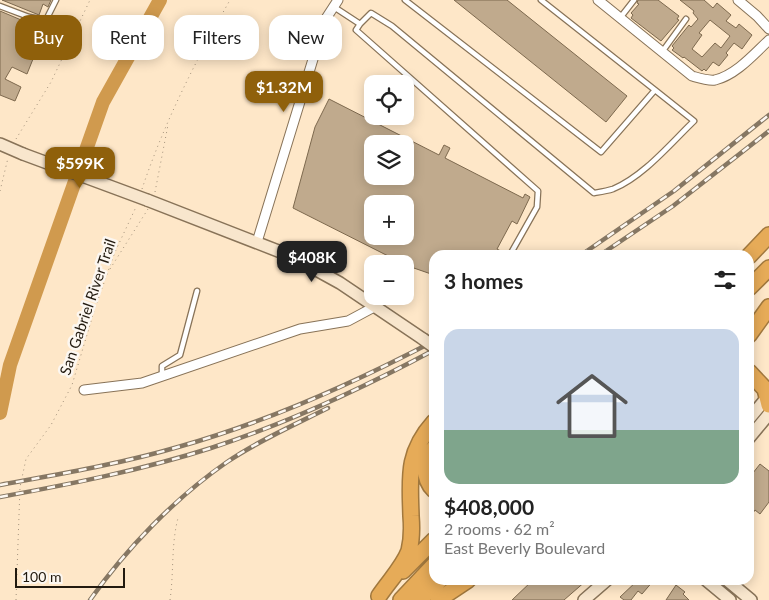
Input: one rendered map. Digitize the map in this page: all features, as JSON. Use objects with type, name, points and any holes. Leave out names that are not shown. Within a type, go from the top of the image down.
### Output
[{"type":"highway","points":[[754,250],[769,235]]},
{"type":"highway","points":[[754,283],[769,268]]},
{"type":"highway","points":[[754,328],[769,308]]},
{"type":"highway","points":[[754,377],[769,378]]},
{"type":"highway","points":[[754,381],[765,389],[768,406]]},
{"type":"highway","points":[[377,598],[402,565],[408,552],[411,540],[410,471],[412,458],[418,443],[429,429]]},
{"type":"highway","points":[[429,456],[426,461],[425,474],[429,484]]},
{"type":"highway","points":[[377,598],[429,545]]},
{"type":"highway","points":[[401,600],[429,570]]},
{"type":"highway","points":[[413,600],[429,584]]},
{"type":"highway","points":[[419,600],[435,585]]},
{"type":"highway","points":[[432,600],[447,585]]},
{"type":"highway","points":[[438,600],[460,585]]},
{"type":"main road","points":[[0,144],[291,256],[376,306],[429,343]]},
{"type":"main road","points":[[754,416],[768,406]]},
{"type":"main road","points":[[754,430],[768,406]]},
{"type":"main road","points":[[584,600],[601,585]]},
{"type":"main road","points":[[712,585],[730,600]]},
{"type":"main road","points":[[732,585],[751,600]]},
{"type":"street","points":[[598,0],[692,76],[716,80],[743,64],[769,40]]},
{"type":"street","points":[[738,0],[769,29]]},
{"type":"street","points":[[257,242],[325,20],[336,3]]},
{"type":"street","points":[[84,390],[142,383],[300,329],[348,321],[376,306]]},
{"type":"lane","points":[[0,6],[29,17],[46,20],[56,0]]},
{"type":"lane","points":[[405,0],[601,152],[655,90]]},
{"type":"lane","points":[[513,250],[537,207],[538,191],[356,30],[371,13],[392,26],[594,193],[611,190],[622,185],[643,170],[694,121],[541,0]]},
{"type":"lane","points":[[620,18],[634,0]]},
{"type":"lane","points":[[336,3],[360,24]]},
{"type":"lane","points":[[662,52],[686,20]]},
{"type":"lane","points":[[162,376],[162,366],[180,355],[197,291]]},
{"type":"path","points":[[16,139],[50,82],[90,0]]},
{"type":"path","name":"San Gabriel River Trail","points":[[16,600],[20,487],[26,460],[51,425],[72,385],[118,243],[144,199],[150,166],[168,123],[189,78],[230,0]]},
{"type":"path","points":[[108,272],[144,218],[144,199],[162,164],[168,123]]},
{"type":"path","points":[[0,191],[8,158]]},
{"type":"path","points":[[170,600],[173,579],[173,537],[178,518]]},
{"type":"building","points":[[2,0],[51,0],[48,7],[43,4],[39,15]]},
{"type":"building","points":[[454,0],[507,0],[627,96],[606,122]]},
{"type":"building","points":[[638,0],[658,0],[679,16],[677,19],[679,20],[661,41],[631,18],[633,15],[631,13],[639,4],[637,3]]},
{"type":"building","points":[[680,0],[704,0],[713,8],[717,3],[731,15],[726,21],[736,28],[739,24],[752,35],[742,49],[734,43],[726,53],[728,55],[719,66],[713,62],[706,71],[704,69],[702,71],[672,50],[674,48],[672,46],[689,25],[691,27],[698,19],[693,13],[694,11]],"holes":[[[710,20],[730,36],[721,48],[715,43],[702,57],[692,49],[702,35],[699,33]]]},
{"type":"building","points":[[0,11],[15,17],[15,60],[33,60],[27,74],[12,67],[5,79],[21,87],[15,101],[0,95]]},
{"type":"building","points":[[329,99],[364,117],[364,125],[380,125],[400,135],[364,135],[364,185],[414,185],[414,142],[439,155],[444,145],[450,148],[445,158],[523,198],[525,194],[530,197],[517,224],[512,221],[497,249],[499,250],[429,250],[429,273],[414,268],[414,255],[386,255],[366,245],[414,245],[414,195],[364,195],[364,244],[293,208],[315,127]]},
{"type":"building","points":[[760,464],[769,471],[769,502],[760,514],[755,510],[754,512],[754,472]]},
{"type":"building","points":[[528,585],[581,585],[564,600],[512,600]]},
{"type":"building","points":[[633,585],[650,585],[642,594],[638,591],[631,600],[624,600],[620,597]]},
{"type":"building","points":[[676,585],[685,592],[683,594],[689,600],[666,600]]},
{"type":"waterway","points":[[0,413],[10,365],[103,102],[160,0]]},
{"type":"railway","points":[[588,250],[674,191],[769,115]]},
{"type":"railway","points":[[607,250],[673,206],[769,131]]},
{"type":"railway","points":[[0,485],[112,464],[211,437],[309,401],[429,344]]},
{"type":"railway","points":[[0,497],[106,476],[211,448],[267,428],[324,404],[429,353]]},
{"type":"railway","points":[[90,600],[119,562],[152,525],[208,476],[251,447],[328,408]]}]
